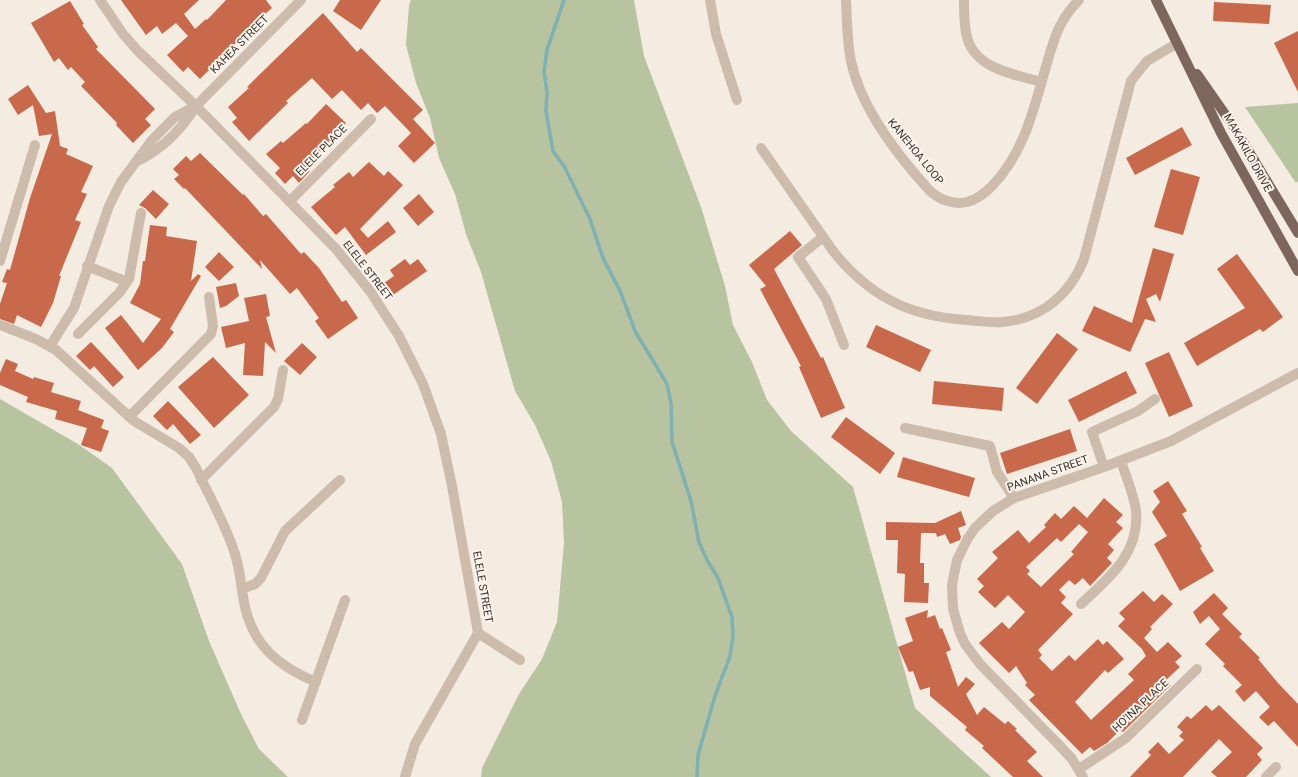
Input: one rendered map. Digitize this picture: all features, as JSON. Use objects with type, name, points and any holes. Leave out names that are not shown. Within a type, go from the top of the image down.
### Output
[{"type":"main road","name":"MAKAKILO DRIVE","points":[[1156,0],[1176,44],[1221,133],[1298,271]]},
{"type":"main road","name":"MAKAKILO DRIVE","points":[[1176,44],[1234,127],[1298,233]]},
{"type":"street","name":"ELELE STREET","points":[[100,0],[123,34],[336,249],[370,291],[399,336],[423,384],[441,434],[452,486],[478,633]]},
{"type":"street","name":"KAHEA STREET","points":[[50,346],[74,308],[87,266],[115,194],[152,140],[175,117],[196,106],[301,0]]},
{"type":"street","points":[[710,0],[716,34],[737,100]]},
{"type":"street","name":"KANEHOA LOOP","points":[[846,0],[848,40],[852,63],[867,106],[879,126],[927,188],[941,199],[955,203],[973,200],[985,193],[999,179],[1016,154],[1023,141],[1061,24],[1080,0]]},
{"type":"street","points":[[964,0],[967,37],[976,55],[992,66],[1041,82]]},
{"type":"street","points":[[761,148],[845,266],[859,279],[890,301],[908,309],[945,318],[1000,322],[1022,319],[1042,310],[1068,288],[1084,259],[1131,81],[1138,70],[1147,61],[1176,44]]},
{"type":"street","name":"ELELE PLACE","points":[[290,201],[371,119]]},
{"type":"street","points":[[0,261],[35,145]]},
{"type":"street","points":[[78,334],[128,282],[132,269],[141,213]]},
{"type":"street","points":[[823,237],[798,257],[826,298],[844,345]]},
{"type":"street","points":[[87,266],[128,282]]},
{"type":"street","points":[[130,417],[211,334],[213,326],[209,297]]},
{"type":"street","points":[[0,325],[50,346],[130,417],[184,453],[192,462],[233,547],[238,563],[247,614],[261,643],[284,666],[316,682]]},
{"type":"street","points":[[201,480],[274,408],[278,399],[283,370]]},
{"type":"street","name":"PANANA STREET","points":[[1081,773],[1060,746],[980,664],[965,644],[956,621],[952,597],[952,585],[957,560],[962,549],[968,538],[993,510],[1014,498],[1121,461],[1172,441],[1298,373]]},
{"type":"street","points":[[1104,467],[1092,432],[1138,411],[1155,399]]},
{"type":"street","points":[[905,428],[990,446],[997,472],[1014,498]]},
{"type":"street","points":[[1081,604],[1117,570],[1127,555],[1134,538],[1136,510],[1121,461]]},
{"type":"street","points":[[242,589],[255,584],[260,578],[285,531],[340,480]]},
{"type":"street","points":[[302,720],[345,600]]},
{"type":"street","points":[[405,777],[415,744],[478,633],[520,660]]},
{"type":"street","name":"HO'INA PLACE","points":[[1081,773],[1133,732],[1197,669]]},
{"type":"street","points":[[1266,777],[1276,767]]},
{"type":"green space","points":[[411,0],[634,0],[644,56],[701,207],[725,286],[733,325],[752,362],[767,400],[791,431],[853,487],[915,708],[991,777],[481,777],[482,768],[519,694],[542,659],[557,622],[564,543],[562,502],[551,461],[535,425],[515,391],[481,272],[466,234],[455,194],[439,158],[430,118],[416,83],[406,45],[409,5]]},
{"type":"green space","points":[[1298,103],[1298,181],[1296,183],[1245,107]]},
{"type":"green space","points":[[0,399],[78,444],[112,468],[182,564],[209,641],[241,714],[259,749],[288,777],[0,777]]},
{"type":"building","points":[[121,0],[199,0],[184,14],[195,29],[206,19],[207,20],[226,0],[266,0],[272,8],[252,25],[200,79],[188,67],[183,72],[167,55],[188,36],[176,23],[162,34],[157,26],[146,35]]},
{"type":"building","points":[[340,0],[381,0],[361,30],[333,11]]},
{"type":"building","points":[[70,1],[84,24],[82,25],[98,47],[96,49],[155,109],[145,119],[151,125],[133,143],[116,125],[117,123],[81,86],[85,82],[71,67],[68,70],[59,58],[54,62],[31,23]]},
{"type":"building","points":[[1214,2],[1271,5],[1269,24],[1213,21]]},
{"type":"building","points":[[323,13],[357,52],[361,48],[423,110],[413,119],[435,143],[414,163],[398,146],[411,133],[385,106],[377,113],[368,103],[361,110],[342,90],[332,99],[312,78],[286,101],[288,103],[249,141],[232,122],[237,118],[228,107],[249,88],[247,87]]},
{"type":"building","points":[[1298,31],[1298,92],[1274,43]]},
{"type":"building","points":[[28,85],[46,113],[55,111],[60,146],[68,149],[66,154],[93,166],[81,192],[87,194],[75,220],[81,222],[59,276],[61,276],[53,303],[41,327],[17,315],[14,324],[0,319],[0,304],[7,283],[2,282],[7,269],[10,270],[30,198],[52,134],[39,136],[33,105],[18,115],[8,99]]},
{"type":"building","points":[[326,104],[346,123],[325,146],[326,147],[305,165],[310,171],[299,183],[293,176],[285,184],[275,173],[280,168],[266,154],[281,141],[283,143],[306,123],[307,124]]},
{"type":"building","points":[[1182,127],[1192,145],[1135,175],[1126,158]]},
{"type":"building","points":[[200,153],[243,195],[244,194],[263,216],[266,214],[301,254],[304,252],[319,268],[342,302],[346,300],[358,318],[328,339],[315,321],[319,318],[297,288],[290,294],[260,260],[262,269],[185,188],[184,189],[174,179],[179,175],[173,169],[186,156],[191,161]]},
{"type":"building","points":[[369,162],[384,176],[388,171],[403,185],[360,229],[368,238],[388,221],[396,232],[366,255],[345,227],[336,235],[311,207],[335,187],[333,185],[349,172],[353,177]]},
{"type":"building","points":[[1171,169],[1200,177],[1183,235],[1154,227]]},
{"type":"building","points":[[153,190],[169,204],[156,219],[145,208],[139,205]]},
{"type":"building","points":[[419,194],[434,212],[418,226],[403,208]]},
{"type":"building","points":[[150,225],[167,227],[166,236],[197,241],[191,281],[198,274],[201,276],[170,329],[174,332],[162,348],[138,370],[105,328],[121,315],[143,343],[161,319],[130,303],[140,284]]},
{"type":"building","points":[[790,231],[802,245],[774,269],[821,358],[823,357],[845,408],[821,418],[799,367],[801,366],[760,289],[766,286],[749,265]]},
{"type":"building","points":[[1153,248],[1174,254],[1160,302],[1156,294],[1146,299],[1156,322],[1145,319],[1130,352],[1082,331],[1094,306],[1132,323]]},
{"type":"building","points":[[219,252],[234,267],[219,281],[205,267]]},
{"type":"building","points":[[1237,254],[1283,317],[1263,332],[1260,329],[1197,366],[1184,343],[1245,308],[1217,269]]},
{"type":"building","points":[[405,259],[410,265],[418,259],[427,271],[393,295],[384,283],[394,276],[390,270]]},
{"type":"building","points":[[236,283],[239,296],[226,306],[220,308],[216,287]]},
{"type":"building","points":[[266,294],[270,316],[266,317],[276,353],[265,342],[263,376],[243,375],[245,343],[226,348],[221,327],[249,321],[244,298]]},
{"type":"building","points":[[876,325],[931,350],[920,372],[866,347]]},
{"type":"building","points":[[1057,333],[1078,349],[1037,404],[1016,388]]},
{"type":"building","points":[[91,342],[124,377],[113,387],[94,366],[90,370],[76,356]]},
{"type":"building","points":[[302,343],[317,357],[300,375],[284,361]]},
{"type":"building","points":[[1169,352],[1193,406],[1169,417],[1145,363]]},
{"type":"building","points":[[213,357],[249,395],[214,428],[178,387]]},
{"type":"building","points":[[6,359],[18,364],[15,371],[33,379],[34,377],[54,383],[51,392],[81,401],[78,410],[104,420],[101,428],[109,431],[101,452],[81,445],[87,428],[55,419],[57,411],[26,402],[28,397],[0,385],[0,373]]},
{"type":"building","points":[[1126,371],[1137,393],[1079,422],[1068,400]]},
{"type":"building","points":[[934,381],[1004,388],[1002,411],[932,404]]},
{"type":"building","points":[[168,401],[201,435],[190,444],[173,424],[167,430],[153,416]]},
{"type":"building","points":[[846,417],[895,453],[880,474],[831,437]]},
{"type":"building","points":[[1070,429],[1077,451],[1007,474],[1000,453]]},
{"type":"building","points":[[903,457],[975,478],[969,497],[897,477]]},
{"type":"building","points":[[1168,481],[1187,511],[1182,514],[1202,547],[1200,548],[1214,571],[1180,591],[1154,544],[1167,536],[1152,512],[1160,502],[1153,491]]},
{"type":"building","points":[[1104,498],[1123,515],[1116,522],[1123,528],[1108,544],[1114,550],[1107,558],[1112,563],[1090,586],[1083,578],[1075,585],[1069,580],[1059,590],[1066,597],[1061,603],[1073,614],[1038,650],[1042,655],[1039,658],[1052,671],[1069,655],[1075,661],[1098,639],[1103,645],[1107,641],[1124,659],[1108,673],[1105,670],[1075,702],[1091,720],[1134,680],[1128,674],[1146,656],[1142,649],[1118,626],[1125,619],[1119,613],[1143,591],[1154,602],[1162,594],[1173,604],[1150,627],[1152,629],[1144,638],[1157,652],[1168,642],[1182,656],[1175,662],[1180,667],[1166,680],[1171,685],[1123,732],[1120,730],[1107,743],[1094,751],[1090,747],[1082,754],[1029,700],[1035,695],[1025,685],[1027,683],[1016,666],[1009,673],[979,643],[1002,622],[1009,629],[1025,612],[1008,595],[995,608],[978,592],[984,586],[977,579],[998,558],[992,552],[1018,530],[1029,543],[1046,527],[1044,525],[1055,513],[1061,519],[1074,506],[1087,518]],"holes":[[[1079,524],[1088,532],[1071,552],[1074,554],[1041,587],[1027,574],[1030,571],[1026,567],[1057,538],[1061,542]]]},
{"type":"building","points":[[961,511],[966,525],[958,528],[961,537],[960,540],[950,544],[945,534],[937,537],[936,533],[921,533],[920,563],[924,563],[924,583],[929,583],[928,603],[904,602],[905,574],[897,573],[898,540],[886,540],[886,522],[935,523]]},
{"type":"building","points":[[1214,593],[1228,608],[1222,614],[1242,634],[1239,637],[1260,658],[1258,659],[1298,704],[1298,747],[1274,721],[1268,726],[1259,717],[1270,707],[1256,691],[1244,702],[1235,691],[1242,685],[1223,666],[1225,664],[1205,644],[1220,629],[1209,616],[1200,624],[1193,612]]},
{"type":"building","points":[[928,610],[927,618],[935,615],[940,629],[942,628],[951,650],[946,652],[958,687],[966,677],[975,684],[966,694],[977,715],[984,707],[1005,724],[1008,721],[1017,729],[1015,730],[1037,752],[1027,761],[1043,777],[1013,777],[982,748],[984,746],[965,730],[967,727],[930,696],[930,687],[920,690],[913,671],[909,672],[898,647],[913,641],[905,618]]},
{"type":"building","points":[[1206,705],[1212,711],[1219,705],[1263,748],[1257,754],[1262,760],[1246,777],[1217,777],[1211,772],[1232,752],[1219,739],[1183,777],[1130,777],[1151,755],[1148,752],[1158,742],[1169,754],[1184,740],[1179,736],[1183,732],[1177,727],[1187,716],[1191,719]]},
{"type":"waterway","points":[[564,0],[547,50],[544,71],[547,92],[546,111],[553,151],[564,166],[590,219],[603,258],[621,293],[635,331],[667,384],[671,403],[672,442],[691,501],[699,542],[707,560],[718,578],[732,617],[733,636],[730,656],[715,696],[698,755],[697,777]]}]
